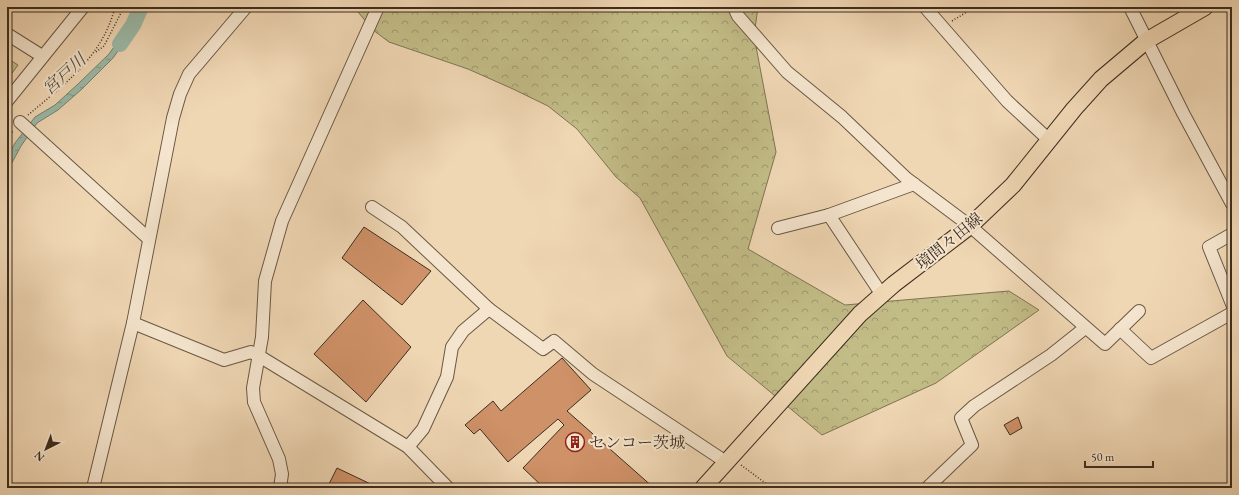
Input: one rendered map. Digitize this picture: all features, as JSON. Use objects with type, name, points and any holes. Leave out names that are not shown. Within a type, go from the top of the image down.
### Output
[{"type":"main road","name":"境間々田線","points":[[703,488],[860,314],[970,226],[1013,185],[1074,109],[1101,80],[1146,41],[1205,7]]},
{"type":"street","points":[[7,101],[83,7]]},
{"type":"street","points":[[93,488],[133,323],[173,118],[180,94],[189,74],[246,7]]},
{"type":"street","points":[[280,488],[282,474],[279,458],[266,425],[254,402],[253,388],[259,356],[265,281],[282,221],[378,7]]},
{"type":"street","points":[[734,7],[738,16],[787,72],[842,117],[914,184],[970,226],[1105,344],[1138,311]]},
{"type":"street","points":[[925,7],[1007,101],[1049,140]]},
{"type":"street","points":[[1130,7],[1146,41],[1232,204]]},
{"type":"street","points":[[7,34],[42,56]]},
{"type":"street","points":[[20,122],[149,239]]},
{"type":"street","points":[[778,228],[829,216],[914,184]]},
{"type":"street","points":[[372,207],[402,227],[489,309],[543,349],[554,341],[593,374],[728,460]]},
{"type":"street","points":[[829,216],[882,295]]},
{"type":"street","points":[[1232,234],[1209,248],[1232,304]]},
{"type":"street","points":[[408,448],[423,429],[447,377],[452,347],[463,331],[489,309]]},
{"type":"street","points":[[1120,329],[1151,358],[1232,314]]},
{"type":"street","points":[[133,323],[224,360],[251,352],[259,356],[408,448],[448,488]]},
{"type":"street","points":[[927,488],[972,445],[960,418],[974,406],[1051,355],[1085,328]]},
{"type":"path","points":[[20,122],[76,72],[100,46],[113,18],[115,7]]},
{"type":"path","points":[[94,53],[104,46],[124,7]]},
{"type":"path","points":[[942,27],[975,7]]},
{"type":"path","points":[[728,460],[772,488]]},
{"type":"green space","points":[[356,7],[758,7],[754,36],[776,152],[748,249],[845,305],[1009,291],[1039,310],[936,383],[822,435],[727,356],[640,198],[616,177],[577,129],[548,106],[513,89],[468,69],[389,42],[373,30],[358,12]]},
{"type":"green space","points":[[7,58],[18,65],[7,80]]},
{"type":"water","points":[[130,24],[135,27],[113,58],[82,89],[58,110],[37,123],[21,146],[7,172],[7,158],[15,143],[35,117],[55,105],[109,54]]},
{"type":"building","points":[[364,227],[431,271],[402,305],[342,258]]},
{"type":"building","points":[[363,300],[411,347],[366,402],[314,354]]},
{"type":"building","points":[[562,358],[591,390],[567,411],[654,488],[544,488],[523,468],[564,425],[558,419],[508,462],[480,429],[474,434],[465,425],[493,401],[501,411]]},
{"type":"building","points":[[1018,417],[1022,428],[1010,435],[1004,425]]},
{"type":"building","points":[[337,468],[379,488],[327,488]]},
{"type":"waterway","name":"宮戸川","points":[[120,44],[133,25],[141,7]]},
{"type":"place","name":"センコー茨城","points":[[575,442]]}]
